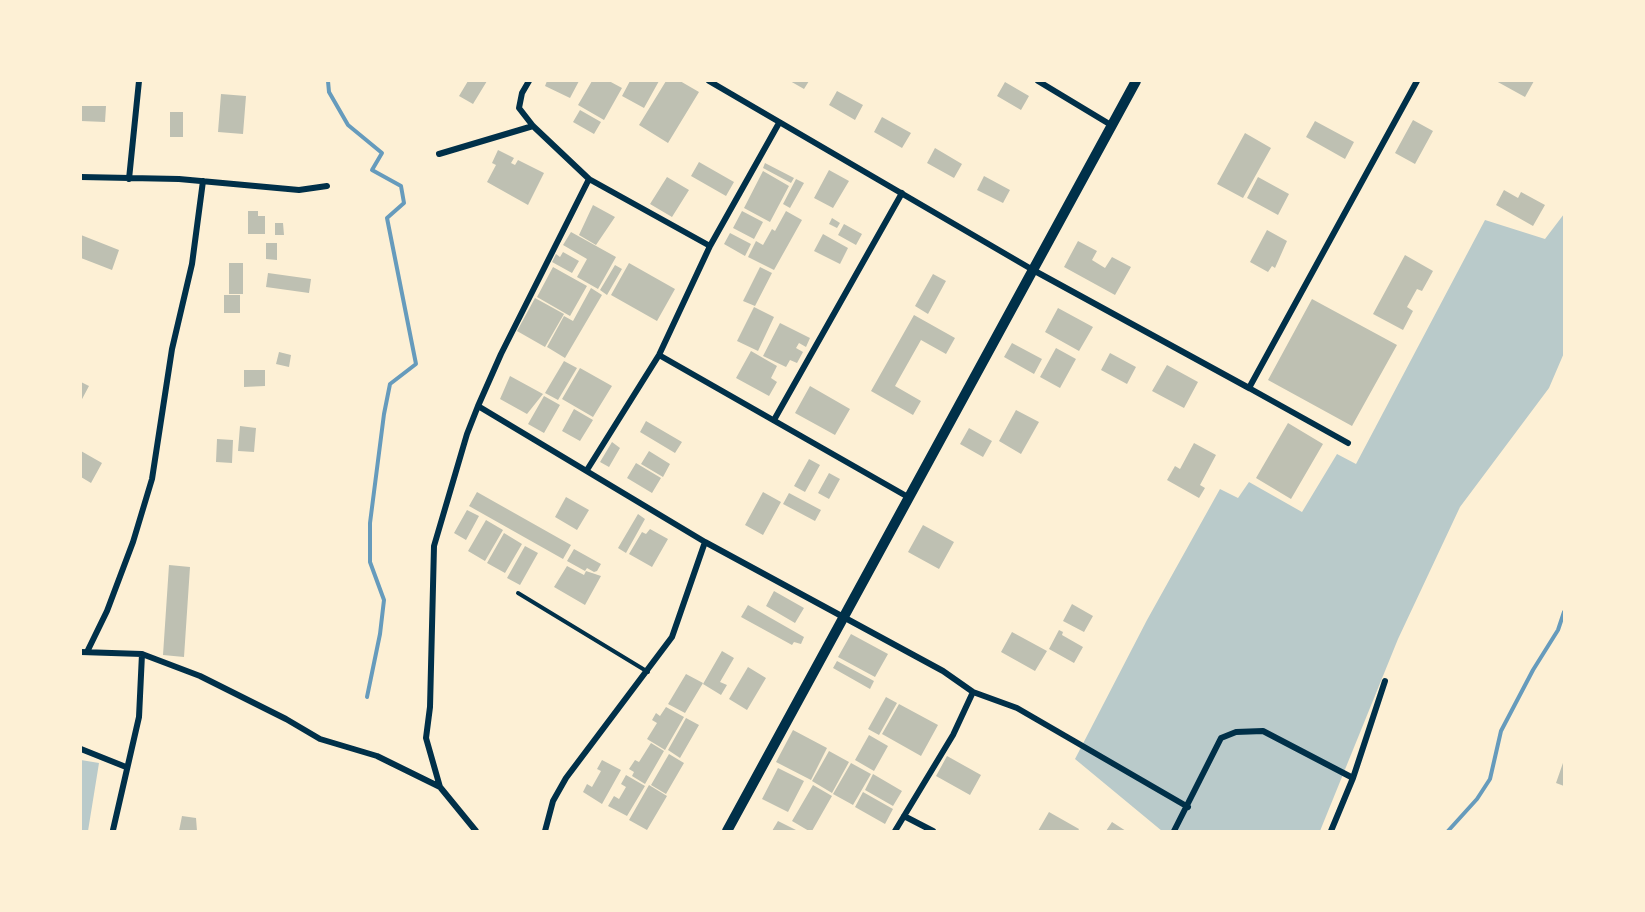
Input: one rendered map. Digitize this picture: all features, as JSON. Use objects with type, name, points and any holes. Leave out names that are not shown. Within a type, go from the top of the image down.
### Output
[{"type":"street","points":[[129,179],[139,81]]},
{"type":"street","points":[[529,81],[522,93],[519,108],[533,126],[589,179],[710,246]]},
{"type":"street","points":[[709,81],[1034,270],[1348,443]]},
{"type":"street","points":[[1038,81],[1111,125]]},
{"type":"street","points":[[728,831],[1136,81]]},
{"type":"street","points":[[1249,388],[1417,81]]},
{"type":"street","points":[[587,470],[660,355],[710,246],[779,123]]},
{"type":"street","points":[[439,154],[533,126]]},
{"type":"street","points":[[81,177],[203,182],[299,190],[327,186]]},
{"type":"street","points":[[440,788],[426,738],[430,707],[434,546],[467,434],[478,406],[501,354],[589,179]]},
{"type":"street","points":[[203,182],[192,264],[172,349],[152,479],[133,542],[106,611],[84,652],[142,654],[200,676],[286,719],[320,739],[377,756],[440,788],[476,831]]},
{"type":"street","points":[[774,420],[902,194]]},
{"type":"street","points":[[660,355],[908,497]]},
{"type":"street","points":[[478,406],[705,542],[943,671],[973,692],[1017,708],[1188,807]]},
{"type":"street","points":[[545,831],[554,801],[566,778],[648,672],[672,637],[687,602],[705,542]]},
{"type":"street","points":[[112,830],[139,717],[142,654]]},
{"type":"street","points":[[1331,831],[1353,778],[1385,681]]},
{"type":"street","points":[[895,831],[953,735],[973,692]]},
{"type":"street","points":[[1174,831],[1221,738],[1236,732],[1263,731],[1353,778]]},
{"type":"street","points":[[81,749],[126,767]]},
{"type":"street","points":[[904,816],[933,831]]},
{"type":"lane","points":[[518,593],[648,672]]},
{"type":"shaded area","points":[[1564,214],[1564,353],[1549,388],[1460,507],[1398,639],[1320,831],[1162,831],[1075,759],[1147,620],[1220,489],[1238,498],[1249,482],[1302,512],[1337,454],[1356,464],[1485,220],[1545,239]]},
{"type":"shaded area","points":[[81,760],[99,763],[88,831],[81,831]]},
{"type":"building","points":[[468,81],[487,81],[473,104],[459,96]]},
{"type":"building","points":[[547,81],[579,81],[570,98],[545,86]]},
{"type":"building","points":[[592,81],[609,81],[622,88],[604,120],[578,105]]},
{"type":"building","points":[[630,81],[659,81],[644,108],[622,96]]},
{"type":"building","points":[[666,81],[680,81],[699,92],[668,143],[639,125]]},
{"type":"building","points":[[790,81],[809,81],[804,89]]},
{"type":"building","points":[[1496,81],[1534,81],[1525,97]]},
{"type":"building","points":[[1005,82],[1029,96],[1021,110],[997,96]]},
{"type":"building","points":[[837,91],[863,105],[855,120],[829,105]]},
{"type":"building","points":[[221,94],[246,96],[243,134],[218,132]]},
{"type":"building","points":[[81,106],[106,106],[105,122],[81,121]]},
{"type":"building","points":[[580,110],[601,122],[594,134],[573,122]]},
{"type":"building","points":[[170,112],[183,112],[183,137],[170,137]]},
{"type":"building","points":[[882,117],[911,133],[902,148],[874,132]]},
{"type":"building","points":[[1413,120],[1433,131],[1415,164],[1395,153]]},
{"type":"building","points":[[1315,121],[1354,142],[1345,159],[1306,137]]},
{"type":"building","points":[[1245,133],[1271,148],[1243,198],[1217,184]]},
{"type":"building","points":[[935,148],[962,164],[954,178],[927,163]]},
{"type":"building","points":[[498,150],[514,158],[511,163],[515,165],[518,160],[544,173],[528,205],[487,182],[496,165],[492,163]]},
{"type":"building","points":[[699,162],[734,182],[726,196],[691,176]]},
{"type":"building","points":[[765,163],[794,178],[791,183],[763,168]]},
{"type":"building","points":[[829,170],[849,181],[833,208],[814,198]]},
{"type":"building","points":[[763,171],[789,186],[770,222],[744,208]]},
{"type":"building","points":[[984,176],[1010,190],[1003,203],[977,190]]},
{"type":"building","points":[[667,177],[689,190],[672,217],[650,204]]},
{"type":"building","points":[[1258,177],[1289,194],[1278,215],[1247,198]]},
{"type":"building","points":[[796,179],[804,183],[790,208],[783,204]]},
{"type":"building","points":[[1504,190],[1518,198],[1521,192],[1545,205],[1533,226],[1496,205]]},
{"type":"building","points":[[593,205],[615,217],[596,245],[579,235]]},
{"type":"building","points":[[248,211],[258,211],[258,216],[265,216],[265,234],[248,234]]},
{"type":"building","points":[[742,211],[763,222],[754,239],[733,228]]},
{"type":"building","points":[[786,211],[802,220],[774,270],[748,257],[756,241],[763,245],[772,229],[775,231]]},
{"type":"building","points":[[832,218],[840,223],[837,228],[829,224]]},
{"type":"building","points":[[275,223],[283,223],[284,235],[275,235]]},
{"type":"building","points":[[844,224],[862,234],[856,245],[838,235]]},
{"type":"building","points":[[1267,230],[1287,241],[1275,268],[1272,266],[1268,272],[1250,262]]},
{"type":"building","points":[[571,232],[616,257],[598,289],[577,277],[587,259],[563,245]]},
{"type":"building","points":[[730,233],[751,244],[745,256],[724,244]]},
{"type":"building","points":[[823,234],[848,248],[840,264],[814,251]]},
{"type":"building","points":[[81,235],[119,250],[112,270],[81,258]]},
{"type":"building","points":[[1078,241],[1097,251],[1092,260],[1105,268],[1112,257],[1131,267],[1115,295],[1064,267]]},
{"type":"building","points":[[266,243],[277,243],[277,260],[266,259]]},
{"type":"building","points":[[563,252],[579,261],[572,273],[552,262],[556,254],[560,257]]},
{"type":"building","points":[[1405,255],[1433,271],[1422,291],[1417,289],[1407,307],[1413,311],[1403,330],[1373,314]]},
{"type":"building","points":[[229,263],[243,263],[243,294],[229,294]]},
{"type":"building","points":[[629,263],[675,289],[657,321],[611,295]]},
{"type":"building","points":[[615,265],[622,269],[607,295],[600,290]]},
{"type":"building","points":[[553,267],[587,286],[570,316],[537,297]]},
{"type":"building","points":[[760,267],[772,273],[755,306],[743,301]]},
{"type":"building","points":[[268,273],[311,279],[309,293],[266,287]]},
{"type":"building","points":[[933,274],[946,281],[928,314],[915,306]]},
{"type":"building","points":[[591,288],[602,295],[565,358],[547,347],[564,316],[573,321]]},
{"type":"building","points":[[224,295],[240,295],[240,313],[224,313]]},
{"type":"building","points":[[535,298],[564,314],[545,347],[517,331]]},
{"type":"building","points":[[1312,299],[1397,345],[1352,426],[1268,380]]},
{"type":"building","points":[[754,307],[774,317],[758,351],[737,341]]},
{"type":"building","points":[[1058,308],[1093,327],[1079,351],[1045,332]]},
{"type":"building","points":[[914,315],[955,338],[946,354],[921,340],[895,386],[921,401],[913,415],[871,391]]},
{"type":"building","points":[[780,323],[810,338],[806,347],[799,343],[796,348],[803,352],[797,363],[790,360],[786,367],[763,356]]},
{"type":"building","points":[[1012,343],[1042,359],[1034,374],[1004,357]]},
{"type":"building","points":[[1056,348],[1076,359],[1060,388],[1040,377]]},
{"type":"building","points":[[751,351],[777,366],[771,378],[777,382],[769,396],[736,378]]},
{"type":"building","points":[[279,352],[291,355],[289,367],[276,364]]},
{"type":"building","points":[[1110,353],[1136,367],[1127,384],[1101,370]]},
{"type":"building","points":[[564,361],[577,368],[558,400],[545,393]]},
{"type":"building","points":[[1167,365],[1198,382],[1184,408],[1152,391]]},
{"type":"building","points":[[580,368],[612,386],[593,417],[562,399]]},
{"type":"building","points":[[244,370],[265,370],[265,386],[244,387]]},
{"type":"building","points":[[510,376],[543,394],[527,414],[500,399]]},
{"type":"building","points":[[81,382],[89,386],[81,401]]},
{"type":"building","points":[[810,386],[850,409],[835,435],[795,413]]},
{"type":"building","points":[[544,396],[560,405],[544,433],[528,424]]},
{"type":"building","points":[[574,409],[593,420],[580,441],[562,431]]},
{"type":"building","points":[[1016,410],[1039,422],[1021,454],[999,441]]},
{"type":"building","points":[[646,421],[682,442],[675,453],[640,432]]},
{"type":"building","points":[[1288,423],[1323,444],[1291,499],[1256,478]]},
{"type":"building","points":[[240,426],[256,428],[254,452],[238,451]]},
{"type":"building","points":[[969,428],[992,441],[983,457],[960,444]]},
{"type":"building","points":[[217,439],[233,440],[232,463],[216,462]]},
{"type":"building","points":[[612,442],[620,448],[609,467],[600,462]]},
{"type":"building","points":[[1194,443],[1216,455],[1200,485],[1205,488],[1199,498],[1167,480],[1175,466],[1180,469]]},
{"type":"building","points":[[81,451],[102,463],[91,483],[81,477]]},
{"type":"building","points":[[649,451],[670,464],[663,477],[641,464]]},
{"type":"building","points":[[809,459],[820,465],[805,492],[794,486]]},
{"type":"building","points":[[636,463],[661,478],[652,493],[627,478]]},
{"type":"building","points":[[829,473],[840,479],[829,499],[818,493]]},
{"type":"building","points":[[477,492],[571,545],[563,559],[469,506]]},
{"type":"building","points":[[763,492],[781,502],[763,535],[745,525]]},
{"type":"building","points":[[789,493],[821,510],[815,521],[783,504]]},
{"type":"building","points":[[566,497],[589,510],[577,530],[555,517]]},
{"type":"building","points":[[467,510],[479,516],[466,540],[454,533]]},
{"type":"building","points":[[638,514],[645,519],[626,553],[618,548]]},
{"type":"building","points":[[486,520],[503,530],[485,561],[468,551]]},
{"type":"building","points":[[923,525],[954,542],[939,569],[908,552]]},
{"type":"building","points":[[650,529],[668,539],[652,567],[629,554],[642,532],[646,534]]},
{"type":"building","points":[[504,533],[522,544],[505,573],[487,563]]},
{"type":"building","points":[[525,546],[538,553],[520,585],[507,578]]},
{"type":"building","points":[[574,549],[601,564],[597,571],[594,572],[587,568],[585,571],[567,561]]},
{"type":"building","points":[[169,565],[190,567],[184,657],[163,655]]},
{"type":"building","points":[[567,566],[584,575],[586,571],[601,576],[585,605],[554,587]]},
{"type":"building","points":[[774,591],[804,608],[795,623],[766,606]]},
{"type":"building","points":[[1072,604],[1093,616],[1084,632],[1063,621]]},
{"type":"building","points":[[748,605],[804,637],[801,644],[794,642],[792,645],[741,617]]},
{"type":"building","points":[[1059,630],[1063,632],[1062,635],[1083,647],[1074,663],[1049,649]]},
{"type":"building","points":[[1012,632],[1047,651],[1035,671],[1001,652]]},
{"type":"building","points":[[851,634],[888,654],[875,677],[838,657]]},
{"type":"building","points":[[722,651],[734,658],[720,682],[727,685],[721,695],[703,684]]},
{"type":"building","points":[[837,661],[874,681],[870,689],[833,668]]},
{"type":"building","points":[[748,667],[766,678],[747,710],[729,699]]},
{"type":"building","points":[[686,674],[703,683],[685,713],[668,704]]},
{"type":"building","points":[[886,697],[897,703],[879,735],[868,729]]},
{"type":"building","points":[[899,704],[938,725],[921,756],[882,734]]},
{"type":"building","points":[[666,707],[684,717],[665,750],[647,739],[657,723],[652,720],[656,713],[660,716]]},
{"type":"building","points":[[686,718],[699,725],[680,758],[668,750]]},
{"type":"building","points":[[793,730],[827,748],[811,780],[776,762]]},
{"type":"building","points":[[869,735],[888,746],[874,771],[855,760]]},
{"type":"building","points":[[651,743],[664,751],[645,784],[632,776],[634,772],[629,769],[635,760],[639,762]]},
{"type":"building","points":[[829,751],[849,762],[832,793],[812,781]]},
{"type":"building","points":[[669,754],[684,763],[666,794],[651,785]]},
{"type":"building","points":[[947,756],[981,775],[970,795],[936,776]]},
{"type":"building","points":[[602,760],[621,770],[602,804],[583,792],[587,784],[592,787],[601,771],[597,769]]},
{"type":"building","points":[[1564,760],[1564,786],[1556,783]]},
{"type":"building","points":[[851,763],[871,774],[853,805],[833,794]]},
{"type":"building","points":[[778,768],[804,781],[788,812],[762,799]]},
{"type":"building","points":[[873,774],[902,791],[893,806],[865,790]]},
{"type":"building","points":[[626,775],[645,786],[627,816],[608,806],[614,796],[619,799],[626,787],[621,784]]},
{"type":"building","points":[[649,785],[667,796],[647,830],[629,820]]},
{"type":"building","points":[[813,785],[832,796],[812,831],[809,831],[792,821]]},
{"type":"building","points":[[863,792],[893,809],[885,824],[855,807]]},
{"type":"building","points":[[1049,812],[1079,829],[1078,831],[1038,831]]},
{"type":"building","points":[[182,816],[196,818],[197,831],[179,831]]},
{"type":"building","points":[[778,821],[798,831],[772,831]]},
{"type":"building","points":[[1112,822],[1126,831],[1106,831]]},
{"type":"waterway","points":[[328,81],[329,92],[348,125],[382,153],[372,170],[401,186],[404,203],[387,218],[416,364],[390,384],[384,414],[370,523],[370,562],[384,600],[380,634],[367,697]]},
{"type":"waterway","points":[[1448,831],[1477,799],[1490,779],[1501,731],[1533,670],[1558,630],[1564,612]]}]
